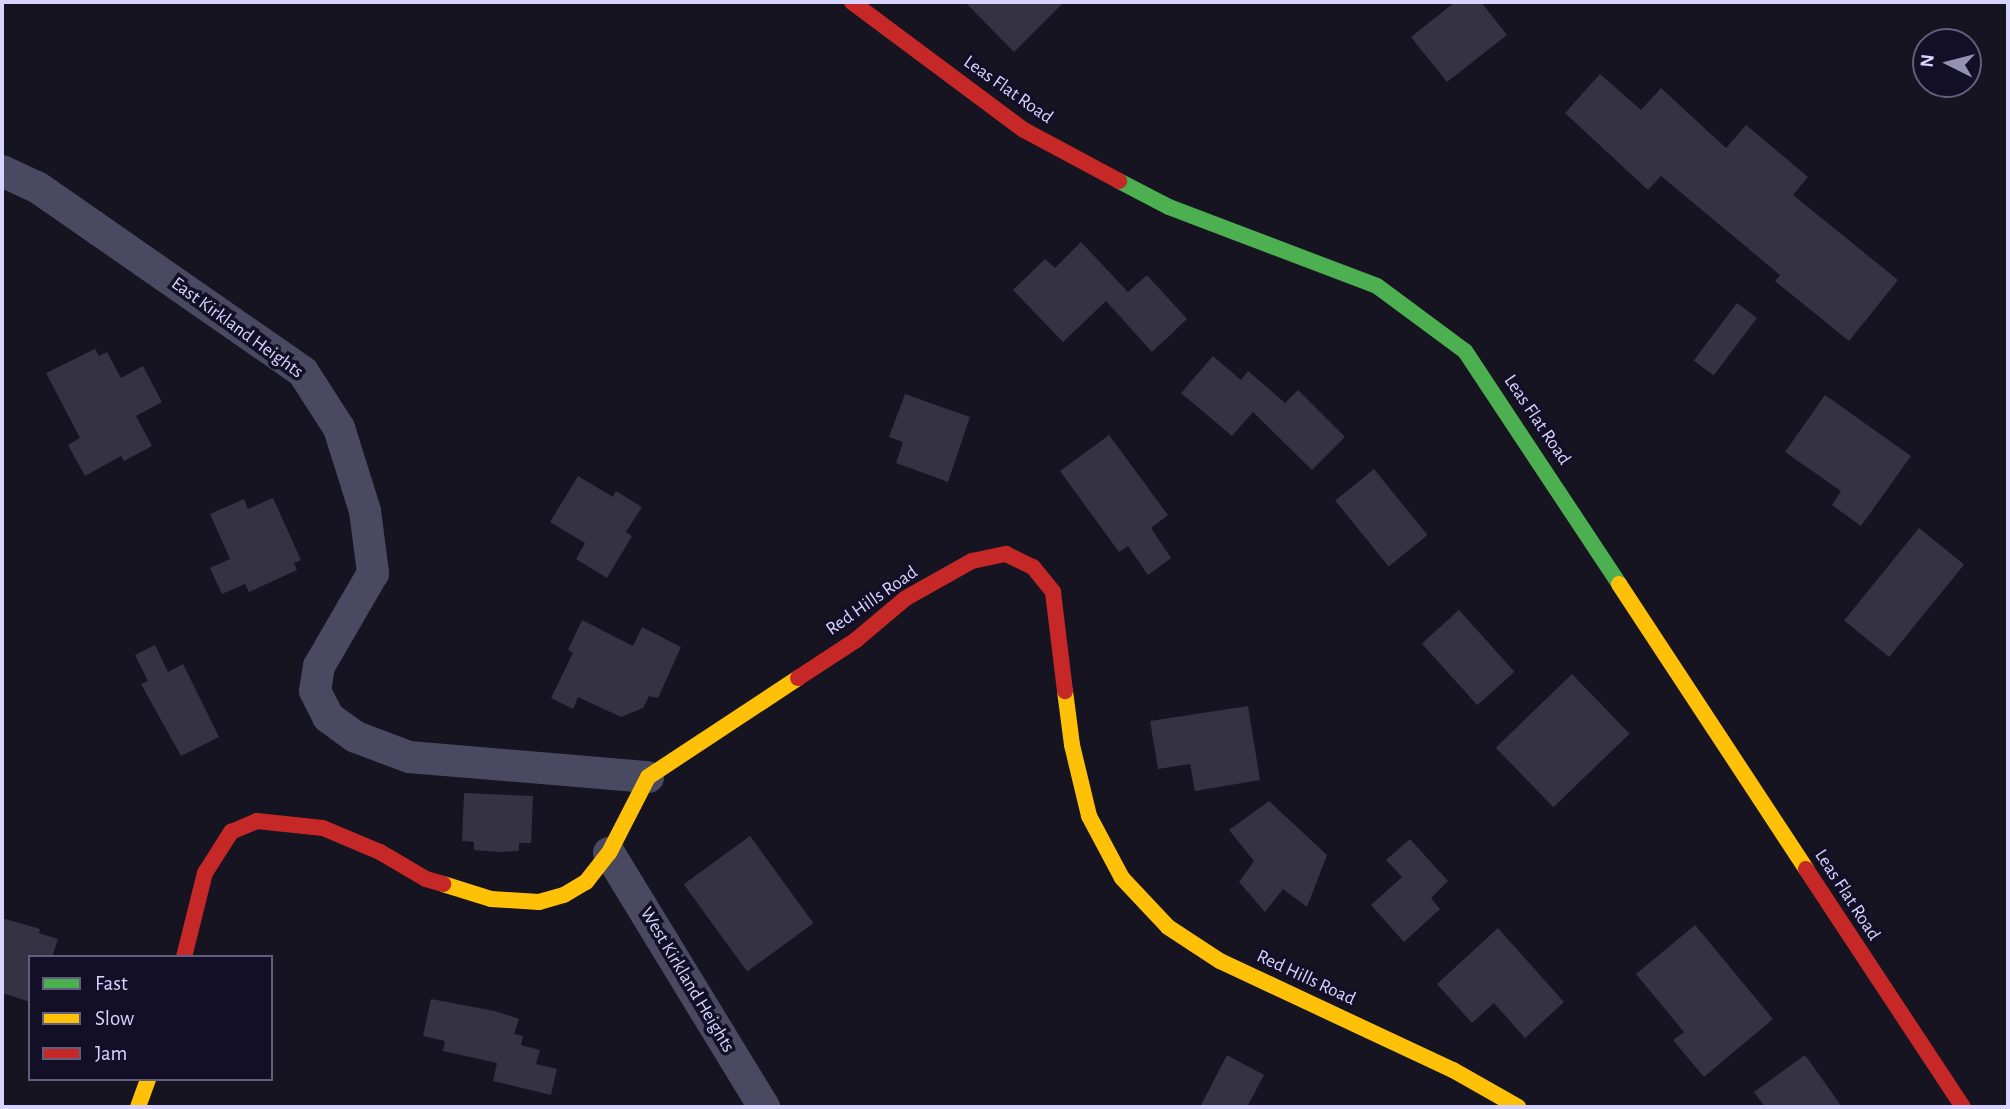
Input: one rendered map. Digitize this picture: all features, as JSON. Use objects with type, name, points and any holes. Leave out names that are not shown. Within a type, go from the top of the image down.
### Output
[{"type":"main road","name":"Leas Flat Road","points":[[853,2],[1024,130],[1169,208],[1377,286],[1465,351],[1963,1107]]},
{"type":"main road","name":"Red Hills Road","points":[[184,955],[205,873],[231,832],[257,821],[323,828],[380,852],[426,879],[491,899],[539,902],[564,895],[586,882],[609,853],[630,807],[648,777],[856,640],[906,598],[972,561],[1006,554],[1032,566],[1053,592],[1072,745],[1080,781],[1089,816],[1122,878],[1168,927],[1220,961],[1453,1070],[1518,1107]]},
{"type":"main road","points":[[138,1107],[147,1081]]},
{"type":"street","name":"East Kirkland Heights","points":[[2,171],[37,187],[303,372],[339,428],[365,511],[373,573],[319,666],[315,691],[328,717],[356,737],[409,757],[648,777]]},
{"type":"street","name":"West Kirkland Heights","points":[[609,853],[764,1107]]},
{"type":"building","points":[[965,2],[1064,2],[1014,52]]},
{"type":"building","points":[[1455,2],[1481,2],[1507,35],[1447,82],[1411,37]]},
{"type":"building","points":[[1600,74],[1641,110],[1661,88],[1726,148],[1746,125],[1808,177],[1793,195],[1898,280],[1849,341],[1775,281],[1780,275],[1661,176],[1648,190],[1565,113]]},
{"type":"building","points":[[1081,242],[1128,292],[1147,275],[1187,319],[1152,352],[1106,301],[1063,342],[1013,290],[1045,259],[1055,268]]},
{"type":"building","points":[[1737,303],[1757,318],[1714,376],[1694,361]]},
{"type":"building","points":[[95,349],[99,356],[107,352],[121,378],[143,366],[162,402],[136,416],[152,446],[124,461],[121,456],[85,476],[68,445],[80,438],[46,373]]},
{"type":"building","points":[[1213,356],[1241,380],[1248,371],[1285,403],[1298,390],[1345,437],[1312,470],[1253,412],[1232,436],[1181,393]]},
{"type":"building","points":[[905,394],[970,417],[948,482],[896,463],[903,442],[889,437]]},
{"type":"building","points":[[1825,395],[1911,456],[1861,526],[1832,505],[1841,491],[1785,452]]},
{"type":"building","points":[[1109,435],[1168,515],[1151,528],[1171,558],[1148,575],[1128,546],[1119,552],[1060,471]]},
{"type":"building","points":[[1374,469],[1427,535],[1389,567],[1335,500]]},
{"type":"building","points":[[578,476],[613,497],[616,491],[642,507],[626,532],[632,536],[607,578],[576,559],[585,543],[550,522]]},
{"type":"building","points":[[273,498],[301,560],[294,563],[297,570],[249,592],[245,584],[222,594],[210,568],[230,559],[210,514],[244,499],[248,509]]},
{"type":"building","points":[[1919,528],[1964,565],[1889,657],[1844,620]]},
{"type":"building","points":[[1459,610],[1515,672],[1477,705],[1422,643]]},
{"type":"building","points":[[582,620],[633,646],[642,627],[681,647],[658,698],[649,696],[643,708],[621,717],[578,697],[573,709],[551,698],[573,653],[568,650]]},
{"type":"building","points":[[155,645],[168,672],[183,664],[219,737],[181,756],[141,684],[148,681],[135,655]]},
{"type":"building","points":[[1572,674],[1630,734],[1553,807],[1496,748]]},
{"type":"building","points":[[1248,706],[1260,780],[1195,791],[1190,764],[1158,769],[1150,721]]},
{"type":"building","points":[[464,793],[533,796],[531,843],[519,843],[519,851],[474,850],[474,842],[462,841]]},
{"type":"building","points":[[1269,801],[1327,855],[1307,907],[1283,889],[1265,912],[1239,882],[1254,861],[1229,830]]},
{"type":"building","points":[[750,836],[813,923],[747,972],[684,884]]},
{"type":"building","points":[[1410,839],[1448,881],[1431,898],[1440,909],[1404,942],[1371,905],[1402,877],[1386,860]]},
{"type":"building","points":[[2,918],[40,929],[39,933],[58,939],[53,955],[28,955],[28,1001],[2,993]]},
{"type":"building","points":[[1695,925],[1773,1019],[1704,1077],[1673,1040],[1684,1032],[1636,974]]},
{"type":"building","points":[[1498,928],[1564,1002],[1525,1038],[1494,1003],[1472,1023],[1437,984]]},
{"type":"building","points":[[431,999],[495,1011],[519,1019],[514,1034],[523,1036],[521,1045],[540,1050],[536,1064],[557,1069],[551,1095],[493,1081],[497,1063],[443,1051],[445,1041],[423,1036]]},
{"type":"building","points":[[1227,1055],[1264,1075],[1247,1107],[1200,1107]]},
{"type":"building","points":[[1805,1055],[1842,1107],[1765,1107],[1754,1092]]},
{"type":"traffic: fast","points":[[1119,181],[1169,207],[1377,286],[1465,351],[1619,584]]},
{"type":"traffic: slow","points":[[1619,584],[1806,869]]},
{"type":"traffic: slow","points":[[443,884],[491,899],[539,902],[564,895],[586,882],[609,853],[648,777],[798,678]]},
{"type":"traffic: slow","points":[[1065,691],[1072,745],[1089,816],[1122,878],[1168,927],[1220,961],[1453,1070],[1518,1107]]},
{"type":"traffic: slow","points":[[138,1107],[147,1081]]},
{"type":"traffic: jam","points":[[852,2],[1024,130],[1119,181]]},
{"type":"traffic: jam","points":[[798,678],[856,640],[906,598],[972,561],[1006,554],[1033,567],[1053,592],[1065,691]]},
{"type":"traffic: jam","points":[[184,955],[205,873],[231,832],[257,821],[323,828],[380,852],[426,879],[443,884]]},
{"type":"traffic: jam","points":[[1806,869],[1963,1107]]}]
